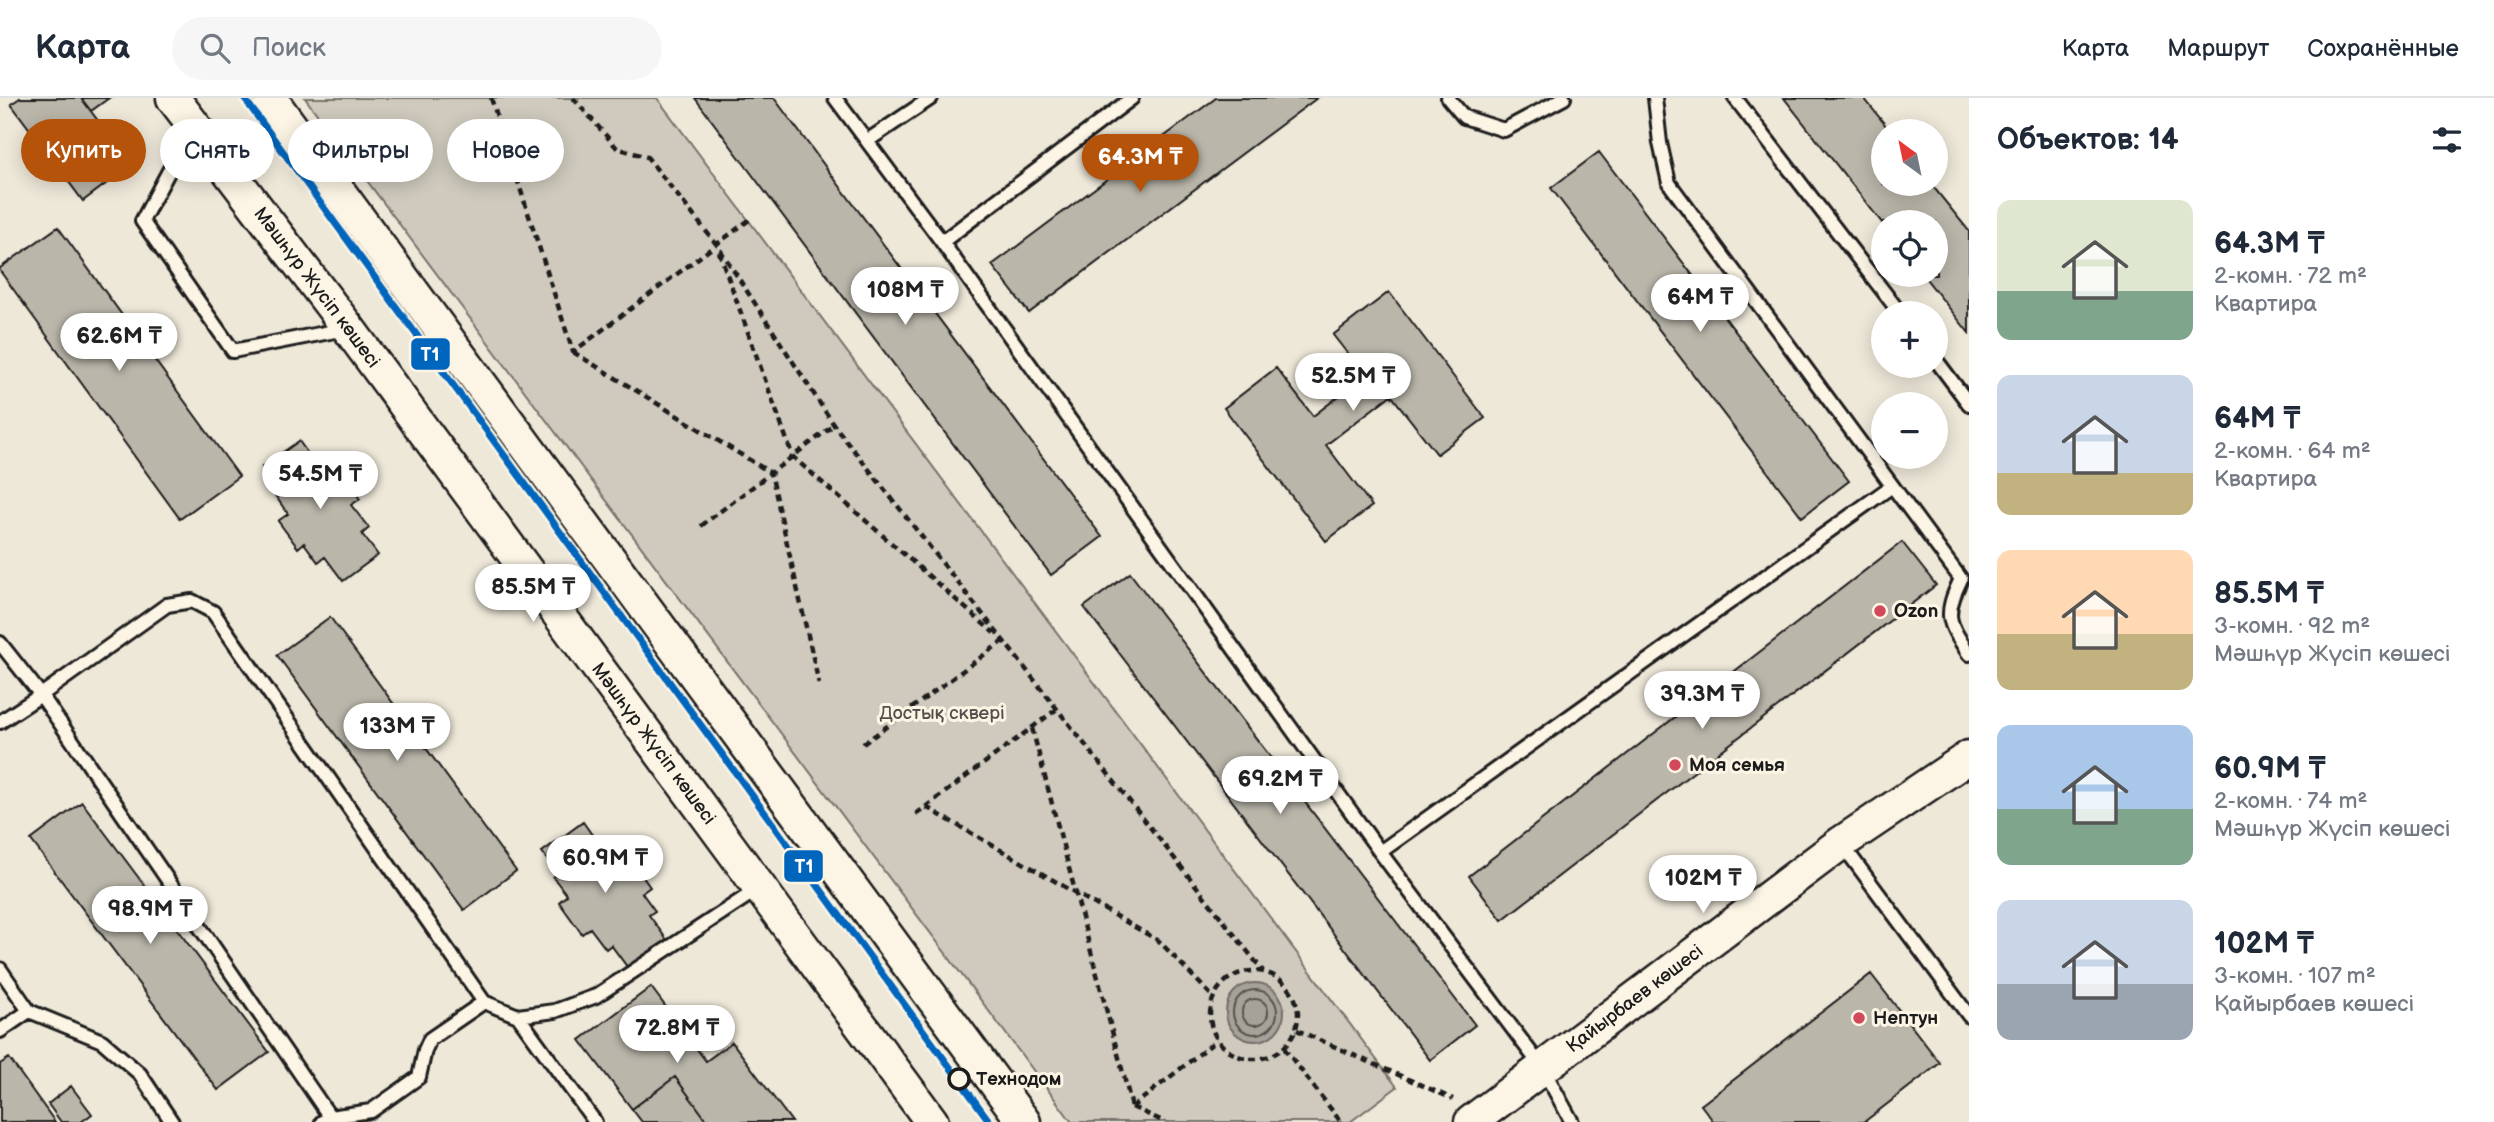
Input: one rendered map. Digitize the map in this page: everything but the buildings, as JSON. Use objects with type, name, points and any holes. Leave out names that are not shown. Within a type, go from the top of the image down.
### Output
[{"type":"street","name":"Мәшһүр Жүсіп көшесі","points":[[173,98],[188,119]]},
{"type":"street","points":[[270,98],[1024,1122]]},
{"type":"street","name":"Мәшһүр Жүсіп көшесі","points":[[236,182],[349,329],[932,1122]]},
{"type":"street","name":"Қайырбаев көшесі","points":[[1462,1110],[1543,1069],[1841,843],[1969,757]]},
{"type":"lane","points":[[835,98],[942,242],[1380,852],[1543,1069],[1572,1122]]},
{"type":"lane","points":[[867,141],[931,98]]},
{"type":"lane","points":[[942,242],[1132,98]]},
{"type":"lane","points":[[1448,98],[1464,117],[1504,130],[1564,98]]},
{"type":"lane","points":[[1655,98],[1660,143],[1669,183],[1892,486],[1965,575],[1950,602],[1950,626],[1969,654]]},
{"type":"lane","points":[[1735,98],[1891,301]]},
{"type":"lane","points":[[163,182],[142,220],[233,351],[349,329]]},
{"type":"lane","points":[[1948,376],[1969,404]]},
{"type":"lane","points":[[1380,852],[1892,486]]},
{"type":"lane","points":[[0,722],[167,605],[192,601],[213,612],[484,1002],[517,1016],[555,1011],[596,996],[759,888]]},
{"type":"lane","points":[[0,643],[41,695],[326,1119],[367,1118],[419,1077],[430,1039],[484,1002]]},
{"type":"lane","points":[[1841,843],[1969,1016]]},
{"type":"lane","points":[[0,970],[29,1011],[102,1041],[139,1074],[172,1122]]},
{"type":"lane","points":[[0,1031],[29,1011]]},
{"type":"lane","points":[[517,1016],[595,1122]]},
{"type":"path","points":[[491,98],[573,352],[771,473],[819,684]]},
{"type":"path","points":[[573,98],[617,148],[647,157],[717,245],[834,425],[1263,971]]},
{"type":"path","points":[[573,352],[753,217]]},
{"type":"path","points":[[717,245],[793,457],[1003,641]]},
{"type":"path","points":[[701,526],[834,425]]},
{"type":"path","points":[[863,744],[1003,641]]},
{"type":"path","points":[[916,814],[1057,709]]},
{"type":"path","points":[[1032,728],[1132,1107]]},
{"type":"path","points":[[926,807],[1160,941],[1213,997]]},
{"type":"path","points":[[1248,970],[1263,971],[1278,976],[1289,987],[1299,1014],[1297,1030],[1284,1048],[1271,1056],[1241,1058],[1228,1051],[1217,1040],[1211,1026],[1213,997],[1222,984],[1234,975],[1248,970]]},
{"type":"path","points":[[1297,1030],[1462,1110]]},
{"type":"path","points":[[1132,1107],[1217,1040]]},
{"type":"path","points":[[1284,1048],[1341,1122]]},
{"type":"path","points":[[1132,1107],[1165,1122]]},
{"type":"green space","name":"Достық сквері","points":[[305,98],[657,98],[1397,1087],[1350,1122],[1072,1122],[368,182],[433,182],[433,119],[321,119]]},
{"type":"water","points":[[1249,983],[1261,983],[1276,991],[1284,1006],[1284,1018],[1276,1033],[1261,1041],[1249,1041],[1234,1033],[1226,1018],[1226,1006],[1234,991]]},
{"type":"transit line","name":"T1","points":[[244,98],[990,1122]]},
{"type":"place","name":"Ozon","points":[[1880,611]]},
{"type":"place","name":"Моя семья","points":[[1675,765]]},
{"type":"place","name":"Нептун","points":[[1859,1018]]},
{"type":"place","name":"Технодом","points":[[959,1079]]}]
